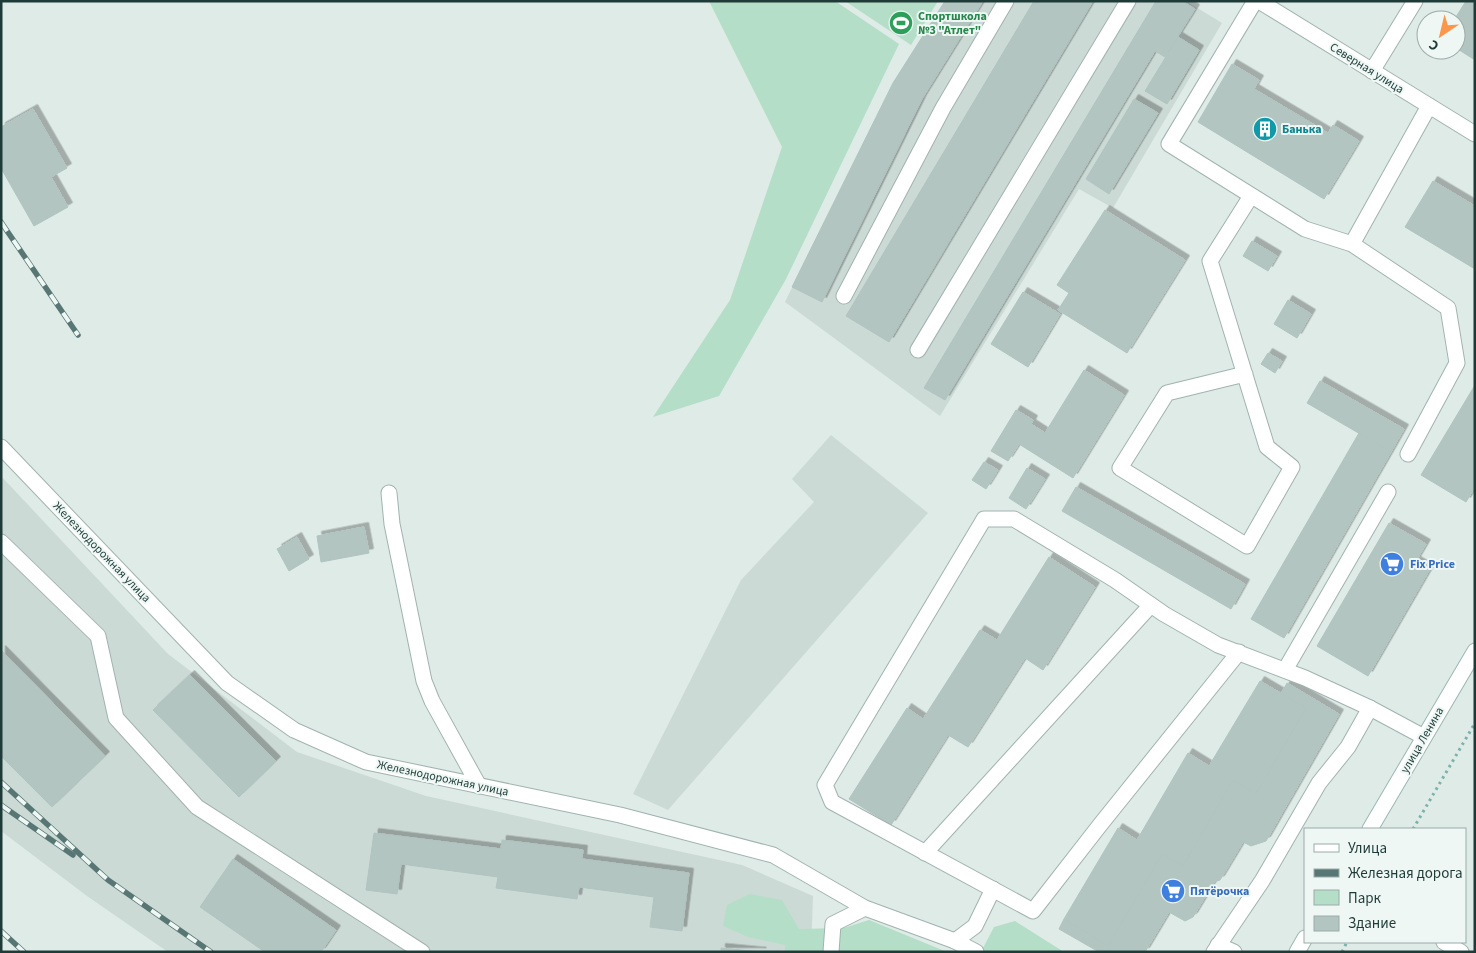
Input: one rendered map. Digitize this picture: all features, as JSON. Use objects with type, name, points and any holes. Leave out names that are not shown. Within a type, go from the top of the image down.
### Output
[{"type":"street","points":[[844,296],[943,108],[1006,1]]},
{"type":"street","points":[[918,350],[1128,1]]},
{"type":"street","points":[[1257,1],[1169,144],[1305,229],[1352,244],[1448,308],[1457,363],[1408,454]]},
{"type":"street","name":"Северная улица","points":[[1257,1],[1475,134]]},
{"type":"street","points":[[1372,71],[1415,1]]},
{"type":"street","points":[[1352,244],[1429,106]]},
{"type":"street","points":[[1245,374],[1167,393],[1120,468],[1247,546],[1292,467],[1267,447],[1245,374],[1210,261],[1251,196]]},
{"type":"street","name":"Железнодорожная улица","points":[[1,447],[227,683],[294,730],[366,762],[620,815],[773,855],[865,908],[955,941],[976,952]]},
{"type":"street","points":[[1285,670],[1388,492]]},
{"type":"street","points":[[389,493],[392,524],[424,681],[432,701],[479,786]]},
{"type":"street","points":[[1239,652],[1033,911],[832,802],[825,785],[984,519],[1014,519],[1218,645],[1239,652],[1305,678],[1370,708],[1424,737]]},
{"type":"street","points":[[1,542],[98,636],[116,718],[197,807],[422,952]]},
{"type":"street","points":[[925,853],[1151,605]]},
{"type":"street","name":"улица Ленина","points":[[1371,828],[1475,651]]},
{"type":"street","points":[[1234,952],[1216,948],[1262,881],[1320,783],[1348,747],[1370,708]]},
{"type":"street","points":[[955,941],[975,926],[993,889]]},
{"type":"street","points":[[832,952],[833,924],[865,908]]},
{"type":"street","points":[[1297,952],[1304,940]]},
{"type":"street","points":[[1446,943],[1461,952]]},
{"type":"path","points":[[1414,828],[1475,723]]},
{"type":"shaded area","points":[[945,1],[1186,1],[1222,23],[1113,208],[1079,189],[940,416],[785,302],[893,83]]},
{"type":"shaded area","points":[[831,435],[928,513],[668,810],[633,794],[741,580],[814,502],[792,479]]},
{"type":"shaded area","points":[[1,476],[168,654],[297,752],[426,796],[742,865],[813,896],[811,952],[168,952],[87,896],[1,831]]},
{"type":"green space","points":[[709,1],[835,1],[899,44],[786,279],[719,396],[653,417],[730,300],[782,147]]},
{"type":"green space","name":"Спортшкола №3 \"Атлет\"","points":[[845,1],[938,1],[911,45]]},
{"type":"green space","points":[[750,894],[782,900],[799,929],[844,928],[869,920],[947,952],[785,952],[785,945],[748,937],[723,926],[727,905]]},
{"type":"green space","points":[[1015,921],[1064,952],[981,952],[994,927]]},
{"type":"building","points":[[945,1],[983,1],[922,99],[822,302],[792,287],[893,83]]},
{"type":"building","points":[[1034,1],[1093,1],[889,342],[846,316]]},
{"type":"building","points":[[1156,1],[1182,1],[1195,9],[1165,57],[1155,51],[945,400],[924,388]]},
{"type":"building","points":[[1466,1],[1475,1],[1475,60],[1466,54],[1466,10],[1460,10]]},
{"type":"building","points":[[1178,37],[1199,50],[1167,104],[1145,91]]},
{"type":"building","name":"Банька","points":[[1232,64],[1259,80],[1254,89],[1328,133],[1333,125],[1359,141],[1324,199],[1198,122]]},
{"type":"building","points":[[1134,99],[1158,113],[1109,194],[1086,179]]},
{"type":"building","points":[[33,109],[67,168],[51,177],[68,207],[34,226],[1,168],[1,127]]},
{"type":"building","points":[[1433,181],[1475,206],[1475,269],[1405,227]]},
{"type":"building","points":[[1105,210],[1185,260],[1127,353],[1058,310],[1069,293],[1057,285]]},
{"type":"building","points":[[1252,241],[1277,256],[1268,271],[1243,256]]},
{"type":"building","points":[[1023,292],[1060,314],[1028,367],[991,344]]},
{"type":"building","points":[[1288,300],[1311,314],[1297,338],[1274,324]]},
{"type":"building","points":[[1268,353],[1282,361],[1275,373],[1261,364]]},
{"type":"building","points":[[1084,370],[1124,395],[1073,478],[1019,444],[1008,461],[991,451],[1016,410],[1033,420],[1031,424],[1045,433]]},
{"type":"building","points":[[1320,381],[1404,429],[1391,452],[1307,403]]},
{"type":"building","points":[[1475,385],[1475,487],[1466,502],[1421,475]]},
{"type":"building","points":[[1359,433],[1391,452],[1284,638],[1251,619]]},
{"type":"building","points":[[984,462],[998,470],[986,489],[972,480]]},
{"type":"building","points":[[1027,468],[1045,479],[1026,509],[1009,498]]},
{"type":"building","points":[[1076,487],[1245,584],[1231,609],[1062,511]]},
{"type":"building","points":[[1389,523],[1426,544],[1416,561],[1430,569],[1368,676],[1317,646]]},
{"type":"building","points":[[364,527],[369,553],[321,562],[317,536]]},
{"type":"building","points":[[297,537],[309,559],[289,571],[277,549]]},
{"type":"building","points":[[1049,557],[1095,587],[1043,670],[1025,658],[968,747],[948,735],[891,825],[849,799],[907,708],[923,719],[980,630],[997,640]]},
{"type":"building","points":[[1,650],[105,756],[52,807],[1,756]]},
{"type":"building","points":[[190,675],[276,761],[239,797],[153,710]]},
{"type":"building","points":[[1260,681],[1306,708],[1256,794],[1233,780],[1183,866],[1162,854],[1108,946],[1064,919],[1118,828],[1137,840],[1188,753],[1209,766]]},
{"type":"building","points":[[1287,683],[1339,714],[1266,841],[1251,846],[1243,842],[1220,880],[1214,882],[1193,917],[1185,921],[1169,912],[1145,952],[1099,952],[1059,929],[1064,919],[1108,946],[1162,854],[1183,866],[1233,780],[1256,794],[1306,708],[1281,694]]},
{"type":"building","points":[[374,833],[501,849],[502,840],[583,850],[582,859],[689,873],[682,931],[650,927],[654,897],[579,887],[577,899],[496,888],[498,877],[401,864],[397,894],[366,890]]},
{"type":"building","points":[[233,859],[336,930],[321,952],[265,952],[200,907]]},
{"type":"building","points":[[721,948],[762,952],[721,952]]},
{"type":"railway","points":[[1,222],[78,335]]},
{"type":"railway","points":[[1,782],[108,880],[211,952]]},
{"type":"railway","points":[[1,805],[73,855]]},
{"type":"railway","points":[[1,931],[24,952]]},
{"type":"place","name":"Спортшкола №3 \"Атлет\"","points":[[901,23]]},
{"type":"place","name":"Банька","points":[[1265,129]]},
{"type":"place","name":"Fix Price","points":[[1392,564]]},
{"type":"place","name":"Пятёрочка","points":[[1173,891]]}]
